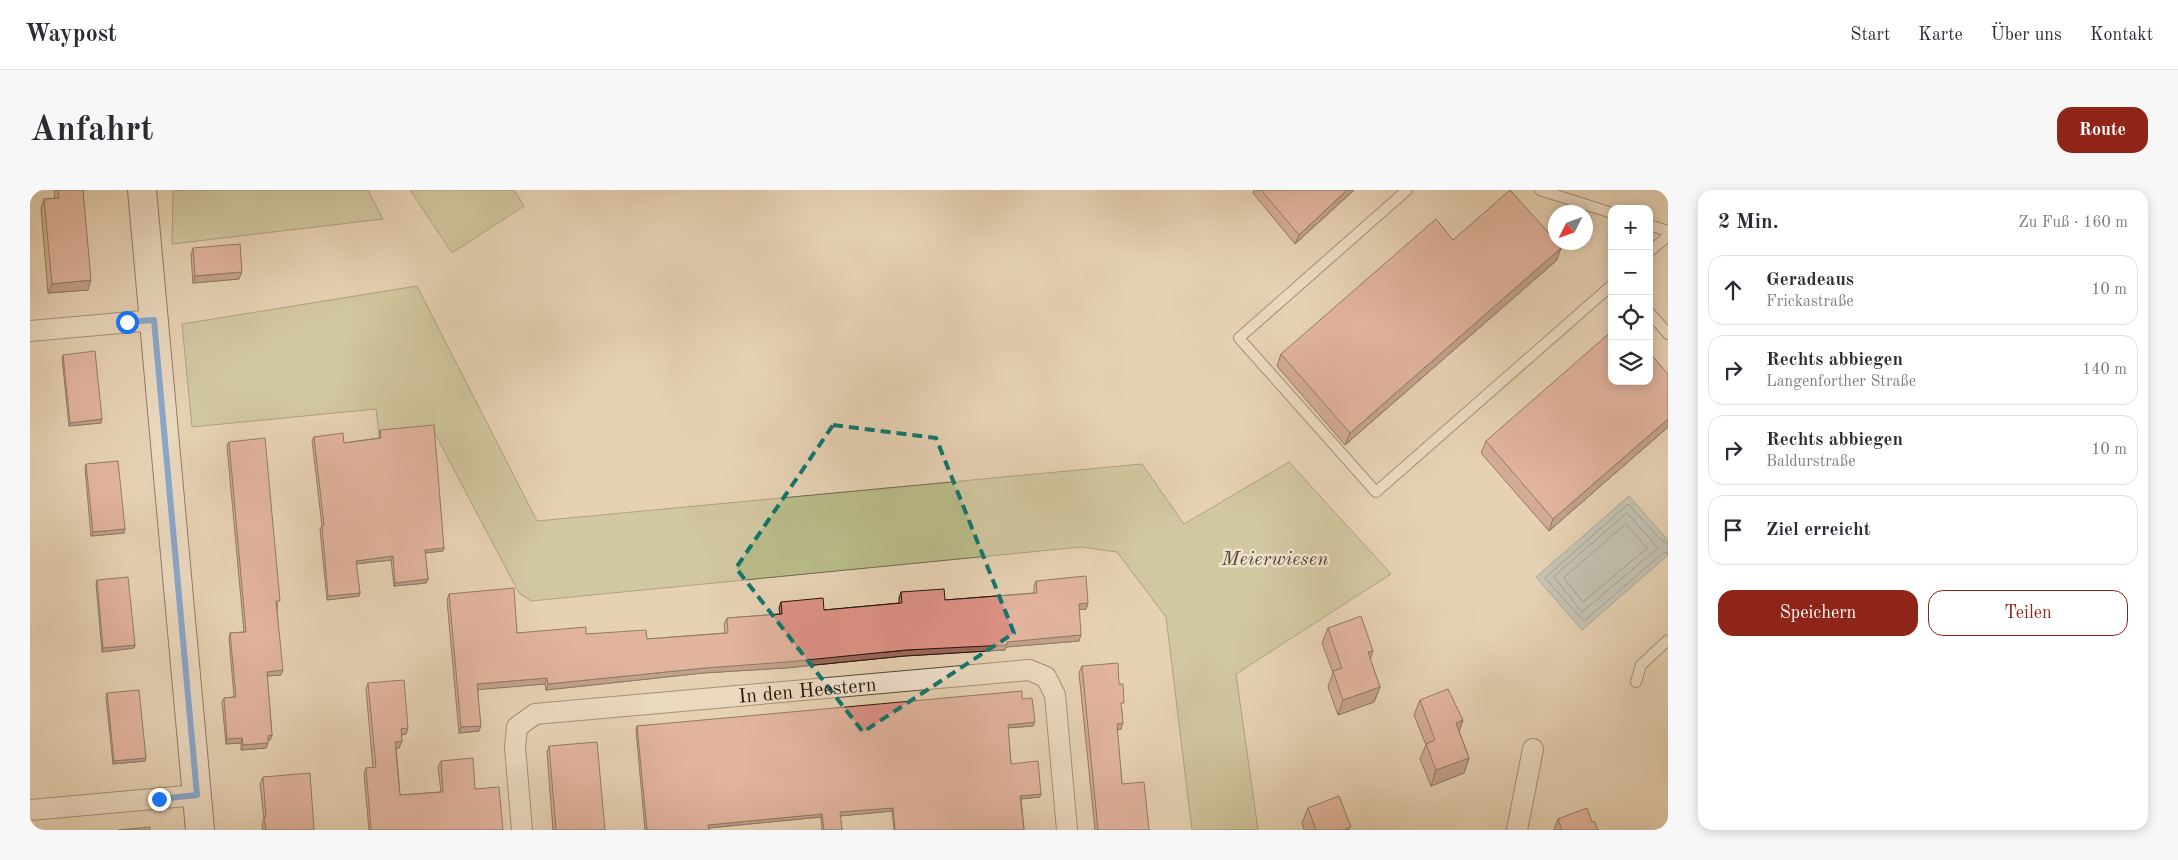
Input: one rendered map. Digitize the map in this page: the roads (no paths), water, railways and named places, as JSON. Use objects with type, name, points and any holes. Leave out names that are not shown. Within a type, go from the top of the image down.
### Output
[{"type":"main road","points":[[142,190],[200,830]]},
{"type":"street","points":[[30,331],[154,320]]},
{"type":"street","name":"In den Heestern","points":[[522,830],[515,747],[517,727],[535,714],[1029,670],[1046,676],[1055,695],[1067,830]]},
{"type":"street","points":[[1517,830],[1533,749]]},
{"type":"street","points":[[30,810],[197,795]]},
{"type":"lane","points":[[1407,190],[1239,338],[1376,492],[1608,289]]},
{"type":"lane","points":[[1540,190],[1608,212]]},
{"type":"lane","points":[[1653,226],[1668,231]]},
{"type":"lane","points":[[1651,250],[1668,236]]},
{"type":"lane","points":[[1653,317],[1668,334]]},
{"type":"lane","points":[[1636,682],[1641,665],[1668,640]]},
{"type":"water","points":[[1629,496],[1668,540],[1668,555],[1582,630],[1536,577]]},
{"type":"park label","name":"Meierwiesen","points":[[1275,558]]}]
